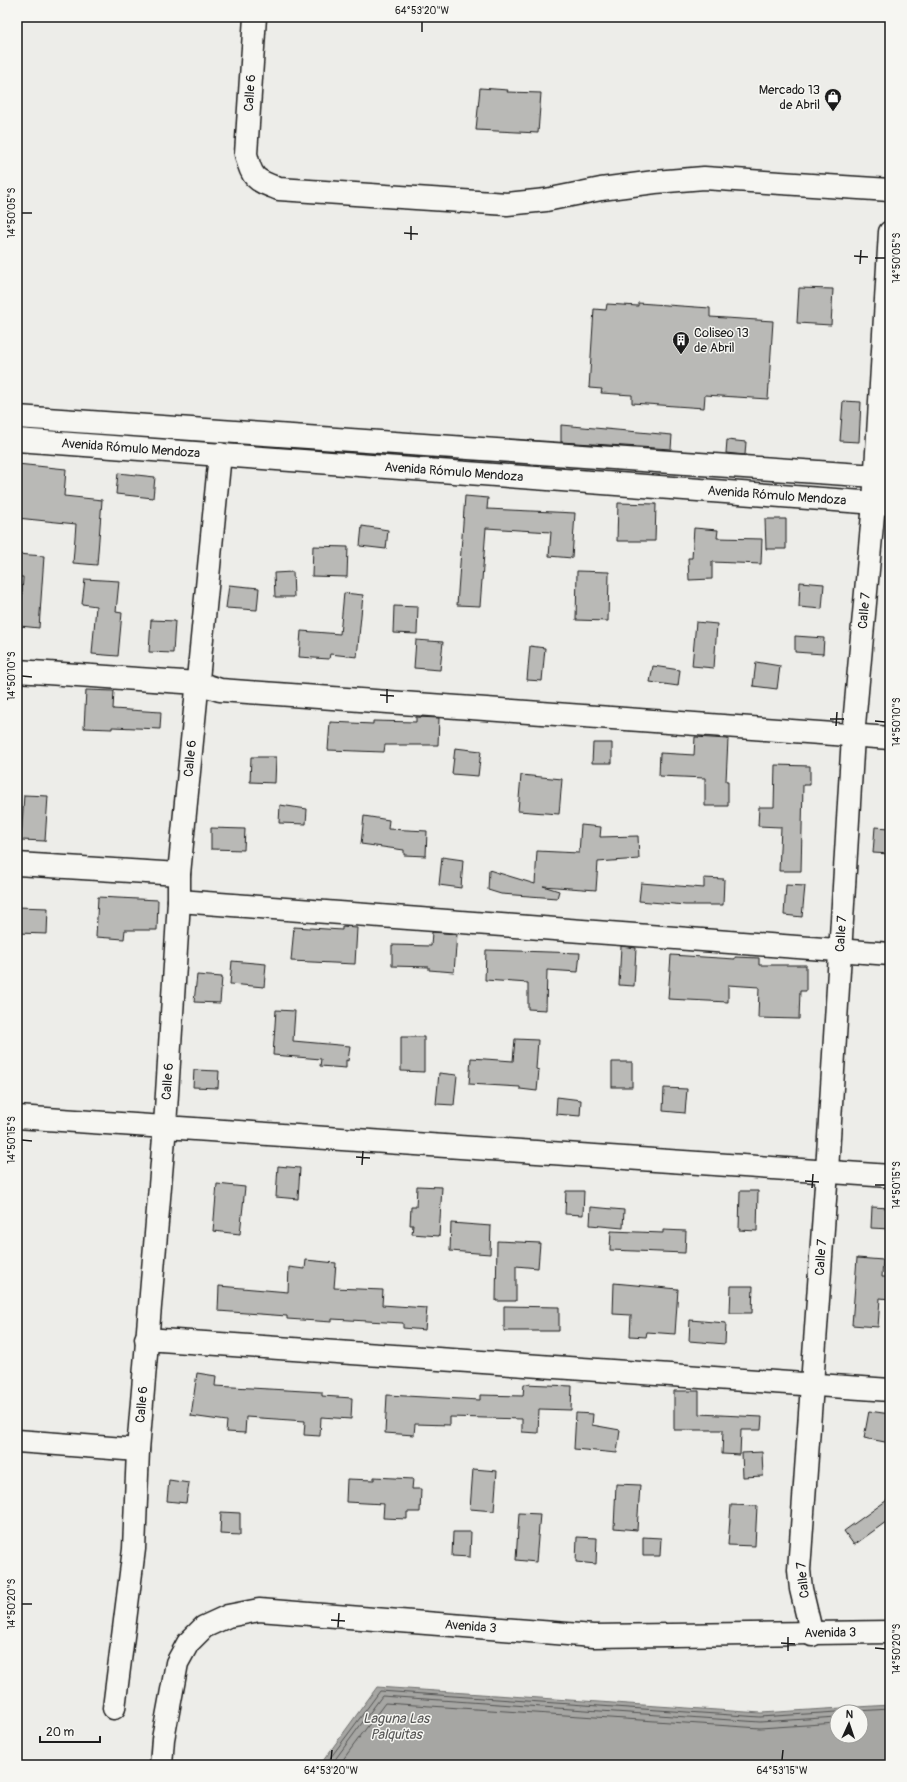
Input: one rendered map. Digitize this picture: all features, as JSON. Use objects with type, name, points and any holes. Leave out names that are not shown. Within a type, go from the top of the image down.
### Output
[{"type":"street","name":"Calle 6","points":[[254,17],[246,154],[249,168],[257,180],[279,188],[507,204],[546,200],[601,189],[655,182],[704,178],[890,190]]},
{"type":"street","name":"Calle 7","points":[[812,1635],[801,1589],[799,1570],[826,1172],[853,736],[882,503],[890,232]]},
{"type":"street","name":"Avenida Rómulo Mendoza","points":[[17,417],[882,477]]},
{"type":"street","name":"Avenida Rómulo Mendoza","points":[[17,440],[882,503]]},
{"type":"street","name":"Calle 6","points":[[114,1708],[134,1549],[138,1450],[146,1339],[165,1126],[179,901],[179,874],[220,454]]},
{"type":"street","points":[[17,671],[198,683],[220,690],[890,738]]},
{"type":"street","points":[[17,864],[179,874]]},
{"type":"street","points":[[179,901],[890,954]]},
{"type":"street","points":[[17,1117],[890,1176]]},
{"type":"street","points":[[146,1339],[812,1383],[890,1390]]},
{"type":"street","points":[[17,1441],[138,1450]]},
{"type":"street","name":"Avenida 3","points":[[161,1765],[163,1740],[177,1663],[188,1643],[204,1627],[228,1616],[259,1610],[593,1636],[812,1635],[890,1632]]},
{"type":"water","name":"Laguna Las Palquitas","points":[[377,1687],[761,1713],[829,1709],[829,1744],[869,1744],[869,1706],[890,1705],[890,1765],[320,1765]]},
{"type":"building","points":[[480,88],[508,90],[507,92],[541,93],[538,133],[476,130]]},
{"type":"building","points":[[799,288],[833,289],[831,325],[797,323]]},
{"type":"building","name":"Coliseo 13 de Abril","points":[[638,303],[710,308],[710,317],[773,321],[768,399],[705,395],[704,408],[632,403],[632,395],[601,393],[602,389],[589,388],[594,309],[606,310],[607,304],[638,306]]},
{"type":"building","points":[[843,401],[861,402],[859,442],[840,441]]},
{"type":"building","points":[[561,425],[672,435],[671,449],[561,442]]},
{"type":"building","points":[[727,440],[746,442],[745,455],[726,453]]},
{"type":"building","points":[[17,464],[66,469],[64,496],[102,500],[97,565],[73,563],[76,524],[17,518]]},
{"type":"building","points":[[118,473],[155,477],[153,498],[116,494]]},
{"type":"building","points":[[465,496],[488,498],[487,509],[575,513],[572,558],[549,556],[551,532],[486,528],[480,606],[457,605]]},
{"type":"building","points":[[618,503],[656,504],[655,541],[617,541]]},
{"type":"building","points":[[765,519],[786,519],[786,549],[766,549]]},
{"type":"building","points":[[362,526],[388,530],[386,549],[360,546]]},
{"type":"building","points":[[694,528],[718,530],[717,538],[762,539],[761,564],[712,562],[712,579],[689,580],[688,558],[692,558]]},
{"type":"building","points":[[313,546],[348,547],[347,577],[312,576]]},
{"type":"building","points":[[17,554],[44,556],[39,628],[20,626],[23,577],[17,577]]},
{"type":"building","points":[[577,571],[609,572],[608,621],[576,620]]},
{"type":"building","points":[[293,572],[294,597],[275,597],[274,573]]},
{"type":"building","points":[[85,579],[119,581],[116,612],[122,613],[118,656],[92,654],[96,606],[82,604]]},
{"type":"building","points":[[800,582],[824,584],[822,609],[799,607]]},
{"type":"building","points":[[229,585],[259,588],[257,610],[226,608]]},
{"type":"building","points":[[344,593],[363,595],[357,657],[330,654],[329,659],[299,657],[301,631],[340,634]]},
{"type":"building","points":[[394,606],[418,607],[417,634],[393,633]]},
{"type":"building","points":[[151,620],[175,621],[173,653],[149,652]]},
{"type":"building","points":[[696,622],[717,624],[714,668],[692,666]]},
{"type":"building","points":[[795,636],[824,638],[823,654],[795,652]]},
{"type":"building","points":[[416,640],[443,642],[440,670],[414,668]]},
{"type":"building","points":[[530,646],[545,648],[542,681],[527,680]]},
{"type":"building","points":[[756,662],[780,666],[777,689],[753,686]]},
{"type":"building","points":[[653,666],[680,670],[678,686],[650,682]]},
{"type":"building","points":[[86,690],[114,691],[113,709],[161,712],[160,729],[112,727],[112,729],[84,728]]},
{"type":"building","points":[[416,717],[439,718],[438,745],[385,745],[384,752],[328,750],[330,722],[373,724],[373,721],[416,722]]},
{"type":"building","points":[[695,737],[728,739],[726,781],[728,781],[728,806],[705,806],[705,778],[659,776],[660,753],[694,755]]},
{"type":"building","points":[[593,743],[612,743],[612,763],[592,763]]},
{"type":"building","points":[[455,748],[481,751],[478,776],[452,774]]},
{"type":"building","points":[[251,757],[276,757],[275,783],[250,782]]},
{"type":"building","points":[[775,765],[810,766],[810,785],[803,785],[801,871],[779,871],[781,827],[758,826],[759,807],[774,807]]},
{"type":"building","points":[[521,775],[562,779],[559,814],[518,811]]},
{"type":"building","points":[[24,795],[48,796],[45,841],[21,840]]},
{"type":"building","points":[[280,805],[307,809],[306,824],[279,823]]},
{"type":"building","points":[[364,816],[389,820],[388,829],[427,831],[426,856],[404,855],[404,850],[361,844]]},
{"type":"building","points":[[581,825],[601,827],[600,837],[638,836],[639,859],[598,862],[596,890],[543,886],[559,891],[557,898],[501,894],[488,890],[489,870],[535,884],[537,851],[579,853]]},
{"type":"building","points":[[875,827],[890,828],[890,854],[873,853]]},
{"type":"building","points":[[211,828],[245,829],[244,850],[211,849]]},
{"type":"building","points":[[442,857],[463,860],[461,888],[439,885]]},
{"type":"building","points":[[704,878],[724,879],[723,905],[685,905],[639,901],[641,883],[704,888]]},
{"type":"building","points":[[786,885],[805,886],[802,917],[784,915]]},
{"type":"building","points":[[98,897],[158,900],[157,930],[125,930],[124,939],[96,937]]},
{"type":"building","points":[[17,907],[48,908],[47,934],[17,933]]},
{"type":"building","points":[[294,927],[342,930],[342,927],[357,928],[355,964],[291,961]]},
{"type":"building","points":[[432,932],[457,934],[454,972],[429,970],[429,967],[392,966],[392,945],[431,946]]},
{"type":"building","points":[[621,946],[636,948],[634,986],[619,985]]},
{"type":"building","points":[[486,950],[580,953],[578,972],[547,970],[546,1010],[528,1009],[528,983],[485,980]]},
{"type":"building","points":[[671,955],[735,959],[735,957],[759,958],[759,965],[806,965],[806,991],[800,991],[799,1019],[758,1018],[759,987],[728,985],[728,1002],[668,999]]},
{"type":"building","points":[[232,961],[266,964],[264,987],[230,984]]},
{"type":"building","points":[[197,975],[222,977],[220,1003],[194,1002]]},
{"type":"building","points":[[276,1010],[295,1011],[293,1041],[350,1046],[348,1061],[346,1060],[346,1068],[320,1066],[321,1059],[273,1055]]},
{"type":"building","points":[[401,1037],[424,1037],[424,1072],[401,1071]]},
{"type":"building","points":[[515,1039],[538,1040],[536,1069],[539,1070],[537,1091],[520,1089],[520,1087],[469,1084],[471,1058],[513,1061]]},
{"type":"building","points":[[612,1062],[632,1062],[632,1087],[612,1087]]},
{"type":"building","points":[[194,1070],[219,1071],[218,1088],[193,1087]]},
{"type":"building","points":[[439,1073],[457,1075],[454,1105],[436,1104]]},
{"type":"building","points":[[664,1088],[687,1089],[685,1113],[663,1111]]},
{"type":"building","points":[[557,1097],[581,1100],[580,1116],[556,1114]]},
{"type":"building","points":[[278,1166],[300,1168],[298,1199],[276,1197]]},
{"type":"building","points":[[217,1184],[245,1187],[240,1234],[213,1231]]},
{"type":"building","points":[[417,1186],[442,1187],[439,1236],[412,1234],[413,1225],[410,1225],[411,1207],[416,1207]]},
{"type":"building","points":[[566,1191],[584,1191],[583,1215],[565,1214]]},
{"type":"building","points":[[740,1191],[758,1191],[757,1231],[739,1230]]},
{"type":"building","points":[[591,1207],[624,1210],[623,1228],[590,1225]]},
{"type":"building","points":[[872,1207],[890,1208],[890,1229],[871,1228]]},
{"type":"building","points":[[451,1223],[491,1226],[490,1254],[450,1251]]},
{"type":"building","points":[[663,1230],[686,1231],[685,1253],[610,1250],[611,1231],[663,1233]]},
{"type":"building","points":[[497,1241],[540,1243],[538,1268],[516,1266],[516,1301],[496,1301]]},
{"type":"building","points":[[857,1258],[883,1260],[882,1277],[890,1277],[890,1299],[880,1298],[878,1327],[852,1325]]},
{"type":"building","points":[[306,1260],[336,1263],[334,1288],[383,1290],[382,1305],[427,1308],[425,1330],[403,1328],[403,1323],[332,1319],[332,1322],[287,1319],[287,1316],[218,1311],[219,1286],[288,1292],[289,1267],[305,1269]]},
{"type":"building","points":[[614,1283],[678,1289],[675,1334],[647,1332],[646,1337],[630,1336],[631,1315],[613,1314]]},
{"type":"building","points":[[731,1286],[753,1286],[752,1313],[730,1313]]},
{"type":"building","points":[[504,1306],[559,1307],[559,1331],[504,1331]]},
{"type":"building","points":[[690,1320],[726,1323],[725,1344],[689,1341]]},
{"type":"building","points":[[197,1373],[216,1376],[215,1386],[322,1392],[322,1396],[352,1398],[351,1419],[321,1417],[320,1436],[304,1435],[305,1421],[246,1417],[245,1433],[226,1432],[227,1421],[191,1416]]},
{"type":"building","points":[[524,1384],[572,1386],[571,1410],[539,1409],[538,1433],[522,1432],[522,1419],[450,1417],[450,1425],[415,1424],[414,1435],[385,1433],[387,1395],[480,1400],[480,1395],[523,1396]]},
{"type":"building","points":[[674,1391],[699,1391],[699,1414],[762,1417],[761,1430],[741,1430],[740,1455],[722,1454],[723,1430],[674,1430]]},
{"type":"building","points":[[869,1411],[890,1414],[890,1443],[864,1438]]},
{"type":"building","points":[[576,1413],[593,1414],[592,1425],[620,1430],[617,1453],[574,1449]]},
{"type":"building","points":[[762,1452],[763,1476],[743,1477],[742,1453]]},
{"type":"building","points":[[473,1469],[497,1471],[494,1511],[470,1509]]},
{"type":"building","points":[[374,1477],[413,1479],[412,1489],[421,1489],[420,1512],[407,1512],[407,1519],[383,1518],[384,1504],[346,1502],[347,1479],[374,1480]]},
{"type":"building","points":[[169,1480],[189,1483],[186,1503],[167,1501]]},
{"type":"building","points":[[616,1484],[640,1485],[637,1530],[614,1528]]},
{"type":"building","points":[[890,1498],[890,1519],[854,1545],[844,1531]]},
{"type":"building","points":[[731,1505],[757,1506],[755,1546],[728,1545]]},
{"type":"building","points":[[221,1512],[240,1513],[240,1535],[220,1534]]},
{"type":"building","points":[[519,1513],[540,1514],[536,1562],[516,1560]]},
{"type":"building","points":[[453,1532],[471,1532],[470,1557],[452,1556]]},
{"type":"building","points":[[577,1537],[597,1538],[596,1564],[576,1562]]},
{"type":"building","points":[[643,1537],[661,1538],[660,1556],[643,1556]]},
{"type":"place","name":"Mercado 13 de Abril","points":[[833,112]]},
{"type":"place","name":"Coliseo 13 de Abril","points":[[681,355]]}]
